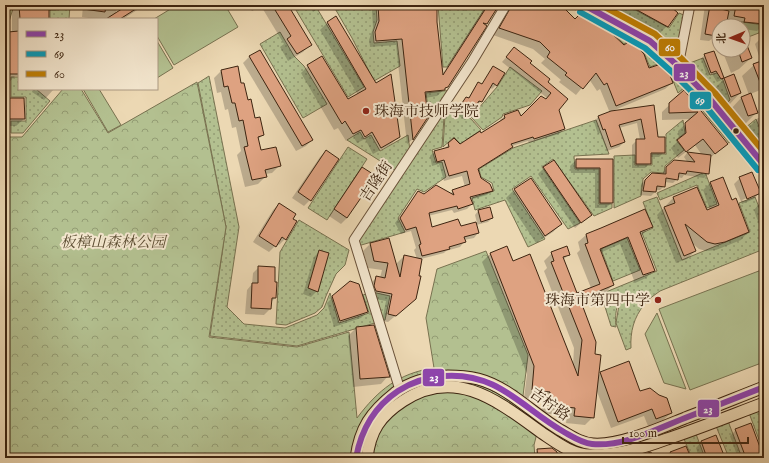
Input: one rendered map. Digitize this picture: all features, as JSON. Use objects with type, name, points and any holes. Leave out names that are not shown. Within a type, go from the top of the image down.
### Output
[{"type":"main road","points":[[584,5],[650,41],[678,66],[709,98],[764,165]]},
{"type":"main road","name":"吉柠路","points":[[356,458],[362,430],[372,414],[384,401],[418,380],[439,376],[460,376],[478,379],[493,385],[507,393],[553,426],[578,441],[593,444],[610,443],[647,433],[764,387]]},
{"type":"main road","name":"吉柠路","points":[[368,458],[369,444],[373,433],[378,423],[385,415],[396,406],[419,392],[436,388],[463,388],[476,391],[502,405],[572,452],[589,455],[612,455],[646,447],[764,403]]},
{"type":"lane","name":"吉隆街","points":[[400,390],[354,240],[472,62],[506,5]]},
{"type":"lane","points":[[678,66],[690,5]]},
{"type":"green space","points":[[5,5],[14,5],[5,35]]},
{"type":"green space","points":[[70,5],[69,18],[50,18],[50,6]]},
{"type":"green space","points":[[177,5],[225,5],[238,27],[174,65],[158,38],[158,18],[156,18]]},
{"type":"green space","points":[[293,5],[315,5],[364,87],[348,97]]},
{"type":"green space","points":[[333,5],[376,5],[377,20],[373,32],[374,43],[397,41],[400,66],[374,81]]},
{"type":"green space","points":[[438,5],[487,5],[447,67],[443,67]]},
{"type":"green space","points":[[567,5],[582,5],[650,42],[738,136],[729,143],[684,88],[678,93],[665,61],[650,67],[644,53],[631,39],[624,44],[607,28]]},
{"type":"green space","points":[[591,5],[626,5],[669,28],[679,13],[686,16],[678,62]]},
{"type":"green space","points":[[751,23],[764,25],[764,31],[751,36]]},
{"type":"green space","points":[[280,32],[294,56],[304,66],[327,104],[303,118],[260,44]]},
{"type":"green space","points":[[158,43],[173,68],[158,77]]},
{"type":"green space","points":[[703,58],[710,75],[720,72],[730,100],[721,108],[682,66]]},
{"type":"green space","points":[[510,67],[542,91],[530,105],[503,114],[502,117],[483,130],[471,117],[497,87]]},
{"type":"green space","points":[[209,76],[239,227],[227,307],[244,324],[285,328],[317,315],[324,308],[330,293],[339,323],[369,313],[363,295],[372,292],[390,296],[385,320],[297,346],[210,336],[226,227],[198,83]]},
{"type":"green space","points":[[11,77],[18,77],[18,90],[37,90],[50,101],[23,133],[11,133],[11,121],[26,121],[26,97],[11,97]]},
{"type":"green space","name":"板樟山森林公园","points":[[197,82],[226,227],[209,337],[297,347],[349,332],[357,418],[373,399],[390,384],[410,374],[434,368],[426,318],[437,269],[486,251],[528,355],[522,404],[541,417],[534,445],[535,458],[5,458],[5,137],[22,137],[62,90],[82,90],[108,133]]},
{"type":"green space","points":[[84,90],[100,90],[121,125],[108,132]]},
{"type":"green space","points":[[452,90],[430,123],[426,93]]},
{"type":"green space","points":[[452,106],[471,119],[481,130],[466,140],[474,152],[470,154],[454,137],[443,147],[445,116]]},
{"type":"green space","points":[[439,114],[444,117],[442,147],[432,150],[436,163],[442,162],[446,177],[424,192],[417,189],[398,218],[405,232],[358,246],[356,239]]},
{"type":"green space","points":[[756,119],[764,139],[764,163],[739,133]]},
{"type":"green space","points":[[596,120],[609,154],[574,156],[575,169],[599,169],[599,204],[612,204],[612,208],[594,216],[553,159],[542,167],[580,223],[568,229],[531,176],[512,189],[545,239],[528,247],[505,200],[475,210],[472,198],[494,191],[492,183],[481,177],[479,169],[513,148]]},
{"type":"green space","points":[[683,120],[685,133],[676,140],[684,150],[665,166],[664,173],[651,172],[643,179],[641,196],[614,208],[614,156],[635,155],[635,165],[652,165],[652,154],[666,154],[666,134]]},
{"type":"green space","points":[[360,132],[364,139],[371,135],[380,151],[408,135],[410,151],[396,171],[347,140]]},
{"type":"green space","points":[[348,147],[367,159],[327,220],[308,208]]},
{"type":"green space","points":[[705,172],[717,204],[707,208],[697,185],[660,200],[657,193]]},
{"type":"green space","points":[[657,197],[682,260],[750,232],[739,203],[755,197],[764,220],[764,249],[660,291],[645,304],[639,290],[644,305],[633,325],[631,348],[626,350],[616,323],[616,327],[611,326],[601,294],[657,271],[642,233],[653,228],[643,202]],"holes":[[[628,295],[619,305],[616,323],[616,318],[620,300]]]},
{"type":"green space","points":[[299,220],[349,250],[345,265],[336,274],[322,307],[315,313],[286,325],[276,324],[280,252]]},
{"type":"green space","points":[[627,238],[640,270],[613,281],[601,249]]},
{"type":"green space","points":[[764,269],[764,362],[690,390],[659,309]]},
{"type":"green space","points":[[657,313],[686,389],[664,383],[645,334]]},
{"type":"green space","points":[[761,408],[764,417],[764,453],[749,413]]},
{"type":"green space","points":[[728,421],[742,458],[729,458],[716,426]]},
{"type":"green space","points":[[696,434],[705,458],[692,458],[684,439]]},
{"type":"building","points":[[19,5],[49,5],[49,18],[20,18]]},
{"type":"building","points":[[83,5],[106,5],[105,12],[83,9]]},
{"type":"building","points":[[128,5],[142,5],[122,18],[108,18]]},
{"type":"building","points":[[272,5],[288,5],[312,45],[297,54],[287,39],[291,36]]},
{"type":"building","points":[[378,5],[391,5],[392,8],[437,6],[437,22],[443,75],[488,5],[499,5],[487,24],[483,23],[487,26],[448,87],[445,88],[445,90],[425,92],[428,117],[413,140],[402,39],[376,41],[375,32],[379,21]]},
{"type":"building","points":[[512,5],[561,5],[575,19],[580,14],[607,29],[624,45],[631,40],[644,54],[649,68],[664,63],[673,83],[616,106],[607,83],[604,85],[596,73],[583,89],[565,75],[567,73],[547,57],[550,52],[540,42],[499,28]]},
{"type":"building","points":[[628,5],[669,5],[678,13],[668,27]]},
{"type":"building","points":[[710,5],[721,5],[721,9],[729,11],[728,18],[711,18],[711,35],[705,34]]},
{"type":"building","points":[[736,5],[764,8],[764,24],[751,23],[751,18],[734,16]]},
{"type":"building","points":[[336,16],[376,83],[391,74],[400,137],[381,148],[372,132],[365,137],[361,130],[353,134],[345,121],[342,124],[307,65],[322,56],[348,99],[366,89],[327,22]]},
{"type":"building","points":[[18,31],[18,74],[9,74],[8,32]]},
{"type":"building","points":[[514,47],[532,61],[530,63],[550,79],[548,82],[568,99],[559,110],[565,129],[534,139],[533,137],[511,144],[513,147],[478,169],[481,178],[490,184],[493,191],[470,197],[473,204],[458,209],[457,206],[429,213],[432,227],[458,219],[461,226],[476,222],[479,233],[464,237],[466,242],[449,247],[450,249],[422,256],[419,245],[421,244],[416,227],[406,230],[400,218],[418,191],[424,194],[436,185],[454,195],[452,190],[470,184],[467,171],[449,176],[444,160],[437,162],[434,151],[449,147],[448,143],[454,138],[460,144],[480,131],[481,133],[505,118],[504,115],[518,110],[521,116],[541,96],[546,99],[551,93],[506,57]]},
{"type":"building","points":[[260,50],[313,140],[302,146],[249,56]]},
{"type":"building","points":[[711,52],[711,58],[717,58],[724,78],[721,79],[716,71],[711,73],[704,54]]},
{"type":"building","points":[[751,55],[752,58],[742,62],[741,58],[751,58]]},
{"type":"building","points":[[764,60],[764,90],[763,90],[753,64]]},
{"type":"building","points":[[238,66],[241,83],[244,83],[248,100],[251,99],[255,118],[260,117],[264,135],[258,137],[261,150],[276,147],[281,166],[265,170],[267,177],[252,180],[244,147],[248,146],[243,120],[239,121],[235,103],[232,103],[228,86],[224,87],[221,70]]},
{"type":"building","points":[[493,66],[505,73],[497,86],[493,83],[482,102],[479,101],[469,116],[458,109],[466,97],[469,98],[478,82],[482,84]]},
{"type":"building","points":[[734,74],[741,93],[731,97],[724,78]]},
{"type":"building","points":[[684,90],[728,144],[715,154],[703,139],[686,152],[677,140],[686,133],[685,123],[698,112],[669,113],[669,103]]},
{"type":"building","points":[[751,93],[758,113],[748,116],[741,97]]},
{"type":"building","points":[[5,98],[24,98],[25,119],[5,119]]},
{"type":"building","points":[[654,105],[658,137],[665,137],[665,153],[651,153],[651,164],[636,164],[636,139],[645,139],[641,119],[619,125],[625,142],[611,147],[605,129],[603,130],[598,116],[611,111]]},
{"type":"building","points":[[326,150],[339,159],[311,201],[298,192]]},
{"type":"building","points":[[687,152],[711,155],[709,174],[687,171],[686,174],[679,173],[678,180],[666,178],[665,187],[657,186],[656,192],[643,191],[645,180],[652,173],[666,174],[666,167],[674,160],[695,162]]},
{"type":"building","points":[[576,159],[613,159],[613,203],[600,203],[600,168],[576,168]]},
{"type":"building","points":[[554,160],[592,215],[581,223],[543,167]]},
{"type":"building","points":[[362,167],[376,176],[347,218],[334,209]]},
{"type":"building","points":[[752,172],[761,193],[747,199],[739,177]]},
{"type":"building","points":[[723,177],[732,200],[736,198],[749,232],[725,242],[715,244],[707,242],[685,224],[696,251],[684,256],[664,207],[675,203],[673,197],[697,187],[707,210],[719,205],[710,182]]},
{"type":"building","points":[[531,178],[562,224],[545,236],[514,189]]},
{"type":"building","points":[[279,203],[296,214],[293,219],[297,221],[286,240],[282,237],[276,247],[259,236]]},
{"type":"building","points":[[490,207],[493,218],[481,222],[478,210]]},
{"type":"building","points":[[645,209],[653,227],[640,232],[655,271],[643,275],[628,237],[600,249],[614,285],[580,299],[596,342],[595,354],[601,355],[594,418],[574,416],[575,408],[549,405],[550,392],[532,390],[534,366],[490,253],[507,246],[513,261],[530,254],[578,376],[582,340],[551,262],[554,261],[551,252],[567,246],[570,255],[563,257],[577,293],[600,284],[585,244],[588,243],[586,234]]},
{"type":"building","points":[[389,238],[400,277],[404,255],[422,259],[419,276],[421,276],[416,299],[396,316],[388,314],[392,294],[376,291],[374,286],[376,276],[385,278],[388,263],[374,261],[370,243]]},
{"type":"building","points":[[319,250],[329,253],[318,292],[308,288]]},
{"type":"building","points":[[258,266],[275,267],[275,282],[277,282],[276,298],[272,298],[271,309],[251,308],[252,283],[258,283]]},
{"type":"building","points":[[350,281],[359,284],[368,312],[340,321],[332,296]]},
{"type":"building","points":[[374,325],[390,377],[360,379],[356,327]]},
{"type":"building","points":[[629,361],[640,391],[650,388],[659,395],[667,398],[672,413],[656,419],[652,409],[618,422],[600,372]]},
{"type":"building","points":[[751,423],[764,458],[746,458],[735,429]]},
{"type":"building","points":[[716,435],[725,458],[707,458],[701,441]]},
{"type":"building","points":[[686,446],[691,458],[673,458],[670,452]]},
{"type":"building","points":[[552,448],[557,452],[558,458],[538,458],[537,449]]},
{"type":"building","points":[[651,452],[653,458],[631,458]]},
{"type":"transit line","name":"23","points":[[584,5],[650,41],[678,66],[709,98],[764,165]]},
{"type":"transit line","name":"60","points":[[601,5],[655,34],[715,93],[764,152]]},
{"type":"transit line","name":"69","points":[[580,12],[645,48],[703,103],[758,170]]},
{"type":"transit line","name":"23","points":[[356,458],[361,438],[375,412],[398,391],[420,380],[444,376],[463,376],[480,380],[495,386],[508,394],[564,432],[581,441],[592,444],[616,443],[628,440],[764,387]]},
{"type":"place","name":"珠海市技师学院","points":[[366,111]]},
{"type":"place","name":"珠海市第四中学","points":[[658,300]]}]
